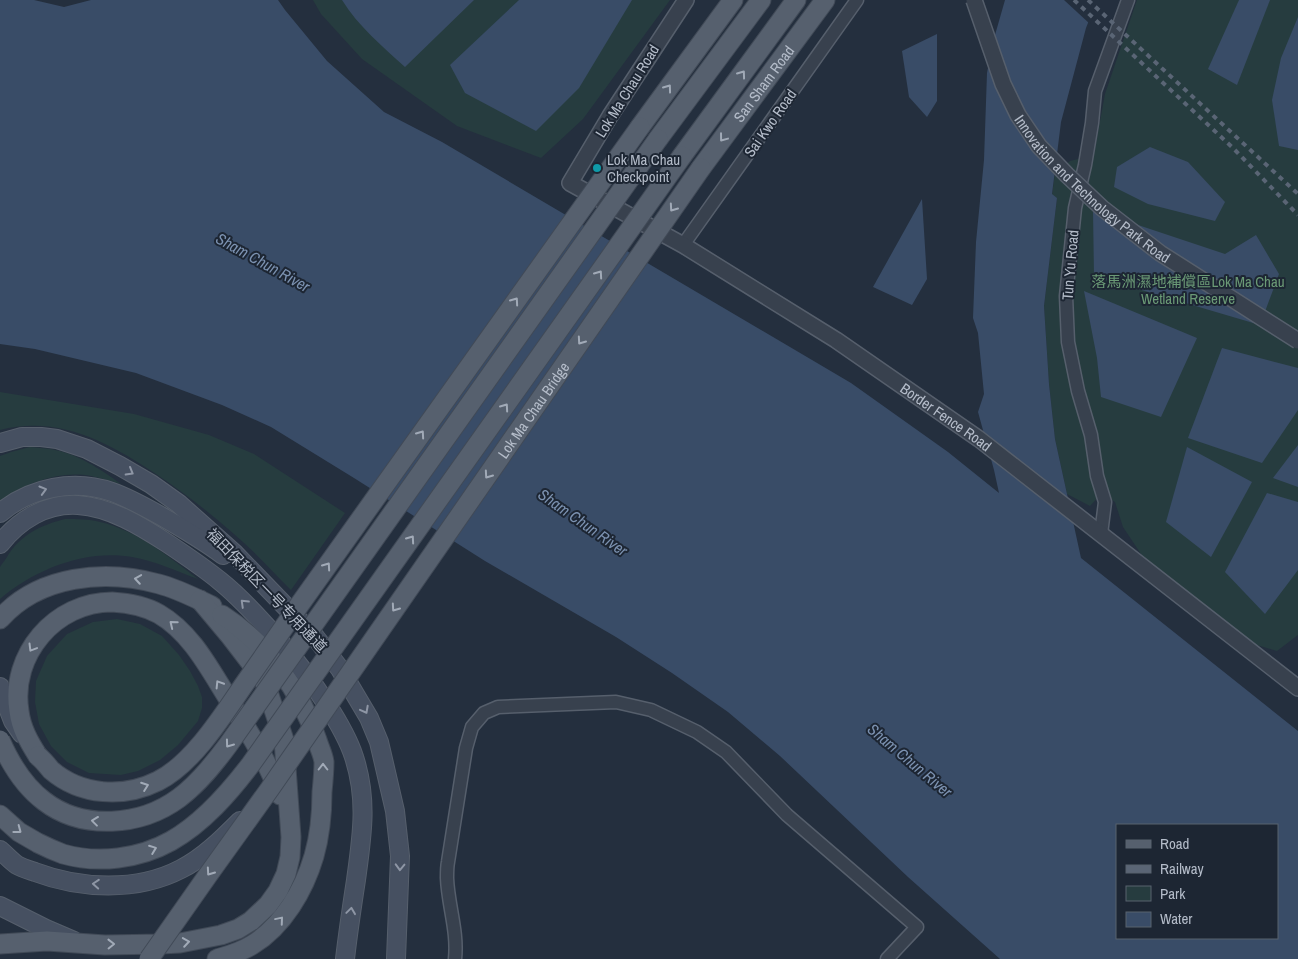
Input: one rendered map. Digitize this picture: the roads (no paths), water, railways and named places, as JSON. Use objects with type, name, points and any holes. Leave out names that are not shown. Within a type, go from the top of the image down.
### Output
[{"type":"main road","points":[[0,687],[13,721],[38,756],[52,771],[67,780],[86,788],[104,792],[122,792],[140,789],[160,780],[176,769],[207,737],[640,127],[733,0]]},
{"type":"main road","points":[[0,740],[16,771],[44,801],[61,812],[78,818],[98,821],[116,822],[132,819],[163,808],[179,798],[211,767],[658,139],[761,0]]},
{"type":"main road","name":"San Sham Road","points":[[682,156],[796,0]]},
{"type":"main road","name":"San Sham Road","points":[[701,168],[826,0]]},
{"type":"main road","name":"Lok Ma Chau Bridge","points":[[0,815],[19,832],[38,844],[83,858],[111,859],[145,852],[172,841],[214,807],[252,764],[682,156]]},
{"type":"main road","name":"Lok Ma Chau Bridge","points":[[150,959],[701,168]]},
{"type":"main road","name":"福田保税区一号专用通道","points":[[0,443],[22,437],[41,436],[57,439],[87,449],[151,484],[179,504],[214,534],[280,599],[316,638],[340,668],[369,718],[379,742],[395,811],[400,856],[396,959]]},
{"type":"main road","points":[[0,513],[33,493],[52,488],[88,486],[111,492],[128,498],[185,529],[280,599]]},
{"type":"main road","points":[[0,544],[28,518],[42,511],[61,506],[78,505],[96,508],[150,531],[221,582],[259,618],[293,657],[345,735],[354,755],[362,793],[362,837],[344,959]]},
{"type":"main road","points":[[0,619],[21,601],[43,589],[65,581],[90,577],[137,579],[161,584],[200,600],[251,626],[293,657]]},
{"type":"main road","points":[[0,944],[47,941],[84,944],[180,943],[238,930],[252,921],[268,905],[278,891],[286,874],[290,857],[291,837],[284,740],[264,680],[200,600]]},
{"type":"main road","points":[[200,600],[229,619],[250,637],[271,658],[289,681],[303,704],[324,760],[319,830],[314,856],[304,882],[283,918],[264,937],[243,950],[217,959]]},
{"type":"main road","points":[[38,756],[22,726],[18,710],[18,690],[21,672],[26,656],[36,641],[47,628],[63,616],[83,607],[102,602],[123,602],[140,606],[159,614],[177,627],[204,661],[255,740],[271,770],[280,794],[291,837]]},
{"type":"main road","points":[[0,850],[18,866],[48,877],[76,883],[132,884],[157,879],[180,869],[206,852],[242,820],[269,790]]},
{"type":"main road","points":[[0,906],[58,934],[84,944]]},
{"type":"street","name":"Lok Ma Chau Road","points":[[570,183],[610,116],[686,0]]},
{"type":"street","name":"Sai Kwo Road","points":[[683,245],[857,0]]},
{"type":"street","name":"Innovation and Technology Park Road","points":[[974,0],[1003,84],[1018,115],[1040,146],[1068,176],[1102,208],[1160,253],[1298,341]]},
{"type":"street","name":"Tun Yu Road","points":[[1101,534],[1105,502],[1097,476],[1090,435],[1078,391],[1068,342],[1066,296],[1075,208],[1092,123],[1095,91],[1128,0]]},
{"type":"street","name":"Border Fence Road","points":[[570,183],[683,245],[836,340],[979,439],[1298,688]]},
{"type":"street","points":[[455,959],[456,936],[447,878],[448,862],[466,748],[472,727],[484,713],[498,707],[616,702],[651,710],[697,732],[726,752],[787,815],[917,927],[887,959]]},
{"type":"water","name":"Sham Chun River","points":[[0,0],[34,0],[64,7],[91,0],[278,0],[327,61],[384,112],[442,142],[851,383],[948,452],[999,493],[978,412],[984,394],[978,333],[973,318],[976,242],[984,160],[987,73],[993,42],[1005,0],[1097,0],[1086,28],[1061,122],[1052,194],[1057,198],[1044,306],[1055,439],[1081,558],[1298,731],[1298,959],[1000,959],[908,877],[780,756],[728,712],[616,637],[485,561],[271,427],[222,405],[136,373],[35,349],[0,344]]},
{"type":"water","points":[[342,0],[474,0],[405,67],[363,27]]},
{"type":"water","points":[[519,0],[632,0],[579,88],[536,131],[465,93],[450,65]]},
{"type":"water","points":[[1239,0],[1270,0],[1237,85],[1208,69]]},
{"type":"water","points":[[1298,17],[1298,150],[1279,146],[1272,100],[1281,58]]},
{"type":"water","points":[[937,34],[937,101],[927,117],[909,97],[902,51]]},
{"type":"water","points":[[1150,147],[1188,162],[1225,202],[1215,221],[1148,204],[1114,187],[1117,167]]},
{"type":"water","points":[[922,199],[927,279],[912,305],[873,287]]},
{"type":"water","points":[[1093,210],[1225,254],[1256,235],[1279,274],[1260,325],[1094,276]]},
{"type":"water","points":[[1084,291],[1197,338],[1161,417],[1101,397],[1097,358]]},
{"type":"water","points":[[1222,348],[1298,368],[1298,410],[1262,463],[1188,438]]},
{"type":"water","points":[[1298,445],[1298,487],[1273,478]]},
{"type":"water","points":[[1187,447],[1252,482],[1211,557],[1166,522]]},
{"type":"water","points":[[1267,493],[1298,502],[1298,570],[1265,614],[1225,572]]},
{"type":"railway","points":[[1074,0],[1233,148],[1298,215]]},
{"type":"railway","points":[[1088,0],[1298,194]]},
{"type":"place","name":"Lok Ma Chau Checkpoint","points":[[597,168]]},
{"type":"park label","name":"落馬洲濕地補償區Lok Ma Chau Wetland Reserve","points":[[1188,290]]}]
